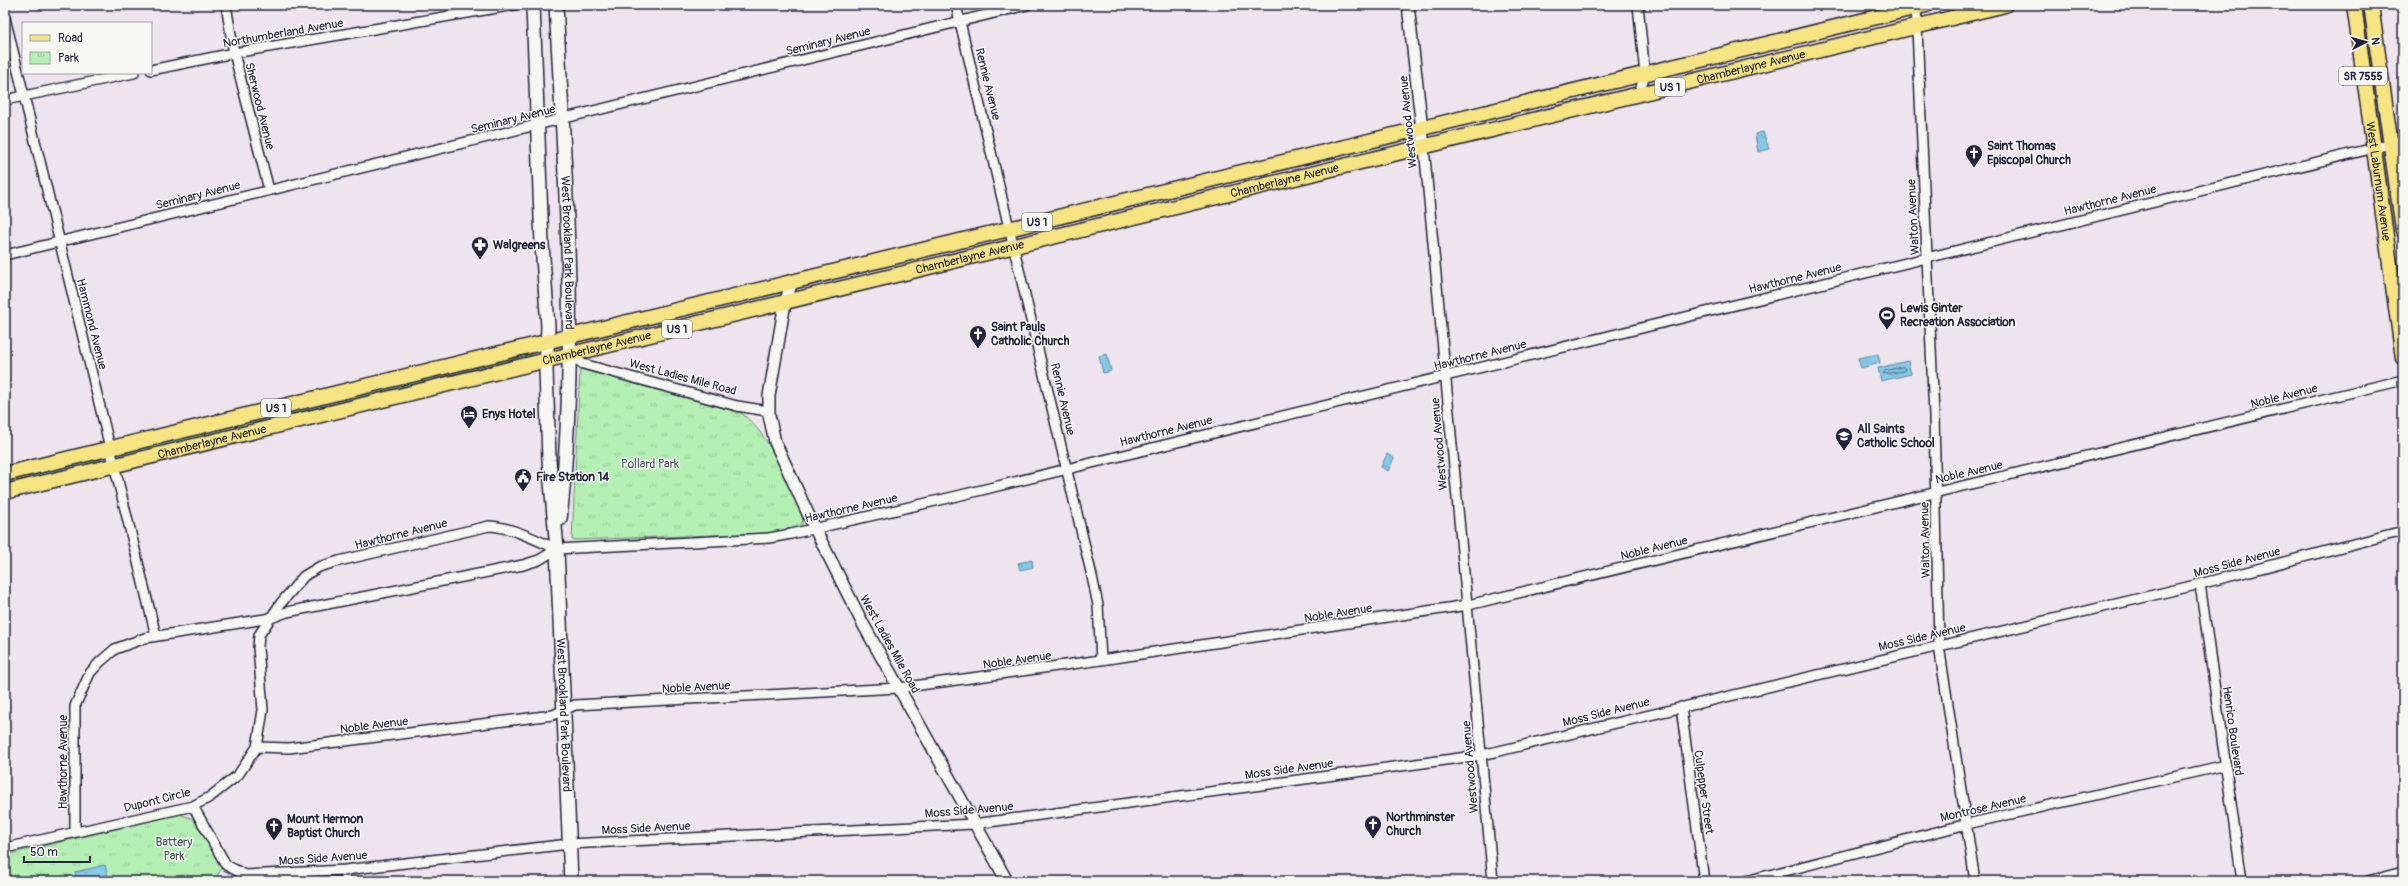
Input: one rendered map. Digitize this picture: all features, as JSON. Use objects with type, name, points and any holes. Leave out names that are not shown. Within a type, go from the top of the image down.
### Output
[{"type":"main road","name":"West Brookland Park Boulevard","points":[[533,5],[547,342],[549,460],[557,549],[571,881]]},
{"type":"main road","name":"West Brookland Park Boulevard","points":[[556,5],[570,336],[566,462],[557,549]]},
{"type":"main road","name":"Chamberlayne Avenue","points":[[5,492],[2005,5]]},
{"type":"main road","name":"West Laburnum Avenue","points":[[2354,5],[2403,358]]},
{"type":"main road","name":"West Laburnum Avenue","points":[[2371,5],[2397,142],[2403,230]]},
{"type":"main road","name":"Chamberlayne Avenue","points":[[5,474],[1920,6]]},
{"type":"street","name":"Sherwood Avenue","points":[[226,5],[234,53],[269,190]]},
{"type":"street","name":"Northumberland Avenue","points":[[152,70],[234,53],[514,5]]},
{"type":"street","name":"Rennie Avenue","points":[[956,5],[1010,228],[1016,246],[1095,589],[1101,631],[1101,660]]},
{"type":"street","name":"Seminary Avenue","points":[[5,255],[1027,5]]},
{"type":"street","name":"Westwood Avenue","points":[[1408,5],[1424,147],[1493,881]]},
{"type":"street","points":[[1638,5],[1645,74],[1639,94]]},
{"type":"street","name":"Walton Avenue","points":[[1920,6],[1917,27],[1936,492],[1939,646],[1967,824],[1974,881]]},
{"type":"street","name":"Hammond Avenue","points":[[5,18],[156,636]]},
{"type":"street","points":[[5,100],[129,74]]},
{"type":"street","name":"Hawthorne Avenue","points":[[271,618],[293,588],[312,570],[404,545],[489,526],[530,537],[557,549],[769,538],[815,529],[2397,142]]},
{"type":"street","name":"West Ladies Mile Road","points":[[792,282],[785,303],[768,411],[778,449],[815,529],[863,624],[1007,881]]},
{"type":"street","name":"West Ladies Mile Road","points":[[570,355],[583,364],[737,406],[768,411]]},
{"type":"street","name":"Noble Avenue","points":[[257,747],[289,748],[553,715],[575,705],[899,688],[1101,660],[1468,605],[2403,380]]},
{"type":"street","name":"Moss Side Avenue","points":[[193,806],[226,865],[238,873],[245,875],[345,870],[569,844],[974,824],[1482,755],[1681,706],[2200,584],[2403,531]]},
{"type":"street","name":"Hawthorne Avenue","points":[[75,832],[73,721],[75,706],[80,691],[90,673],[100,662],[115,650],[133,641],[156,636],[271,618],[287,612],[523,565],[539,560],[557,549]]},
{"type":"street","name":"Henrico Boulevard","points":[[2200,584],[2242,881]]},
{"type":"street","name":"Dupont Circle","points":[[75,832],[193,806],[225,787],[250,760],[257,747],[263,710],[258,640],[271,618]]},
{"type":"street","name":"Culpepper Street","points":[[1681,706],[1704,881]]},
{"type":"street","name":"Montrose Avenue","points":[[1746,881],[1967,824],[2226,765]]},
{"type":"street","points":[[5,848],[75,832]]},
{"type":"street","points":[[345,870],[345,881]]},
{"type":"street","points":[[2368,881],[2403,872]]},
{"type":"green space","points":[[532,352],[532,355],[437,378],[399,392],[123,456],[123,451]]},
{"type":"green space","name":"Pollard Park","points":[[580,369],[741,413],[752,422],[761,433],[777,459],[801,513],[803,519],[801,527],[772,533],[572,540]]},
{"type":"green space","points":[[100,457],[100,463],[5,487],[5,479]]},
{"type":"green space","name":"Battery Park","points":[[180,814],[193,819],[223,866],[214,881],[5,881],[5,855]]},
{"type":"water","points":[[1763,132],[1769,149],[1758,152],[1755,134]]},
{"type":"water","points":[[1107,354],[1111,371],[1103,373],[1099,356]]},
{"type":"water","points":[[1878,354],[1880,363],[1861,368],[1858,358]]},
{"type":"water","points":[[1908,361],[1911,374],[1881,381],[1878,368]]},
{"type":"water","points":[[1387,454],[1394,458],[1388,471],[1381,467]]},
{"type":"water","points":[[1032,560],[1033,567],[1020,570],[1018,563]]},
{"type":"water","points":[[105,865],[109,881],[77,881],[75,872]]},
{"type":"place","name":"Saint Thomas Episcopal Church","points":[[1974,168]]},
{"type":"place","name":"Walgreens","points":[[480,260]]},
{"type":"place","name":"Lewis Ginter Recreation Association","points":[[1887,330]]},
{"type":"place","name":"Saint Pauls Catholic Church","points":[[978,349]]},
{"type":"place","name":"Enys Hotel","points":[[469,429]]},
{"type":"place","name":"All Saints Catholic School","points":[[1844,451]]},
{"type":"place","name":"Fire Station 14","points":[[523,492]]},
{"type":"place","name":"Northminster Church","points":[[1373,839]]},
{"type":"place","name":"Mount Hermon Baptist Church","points":[[274,841]]}]
